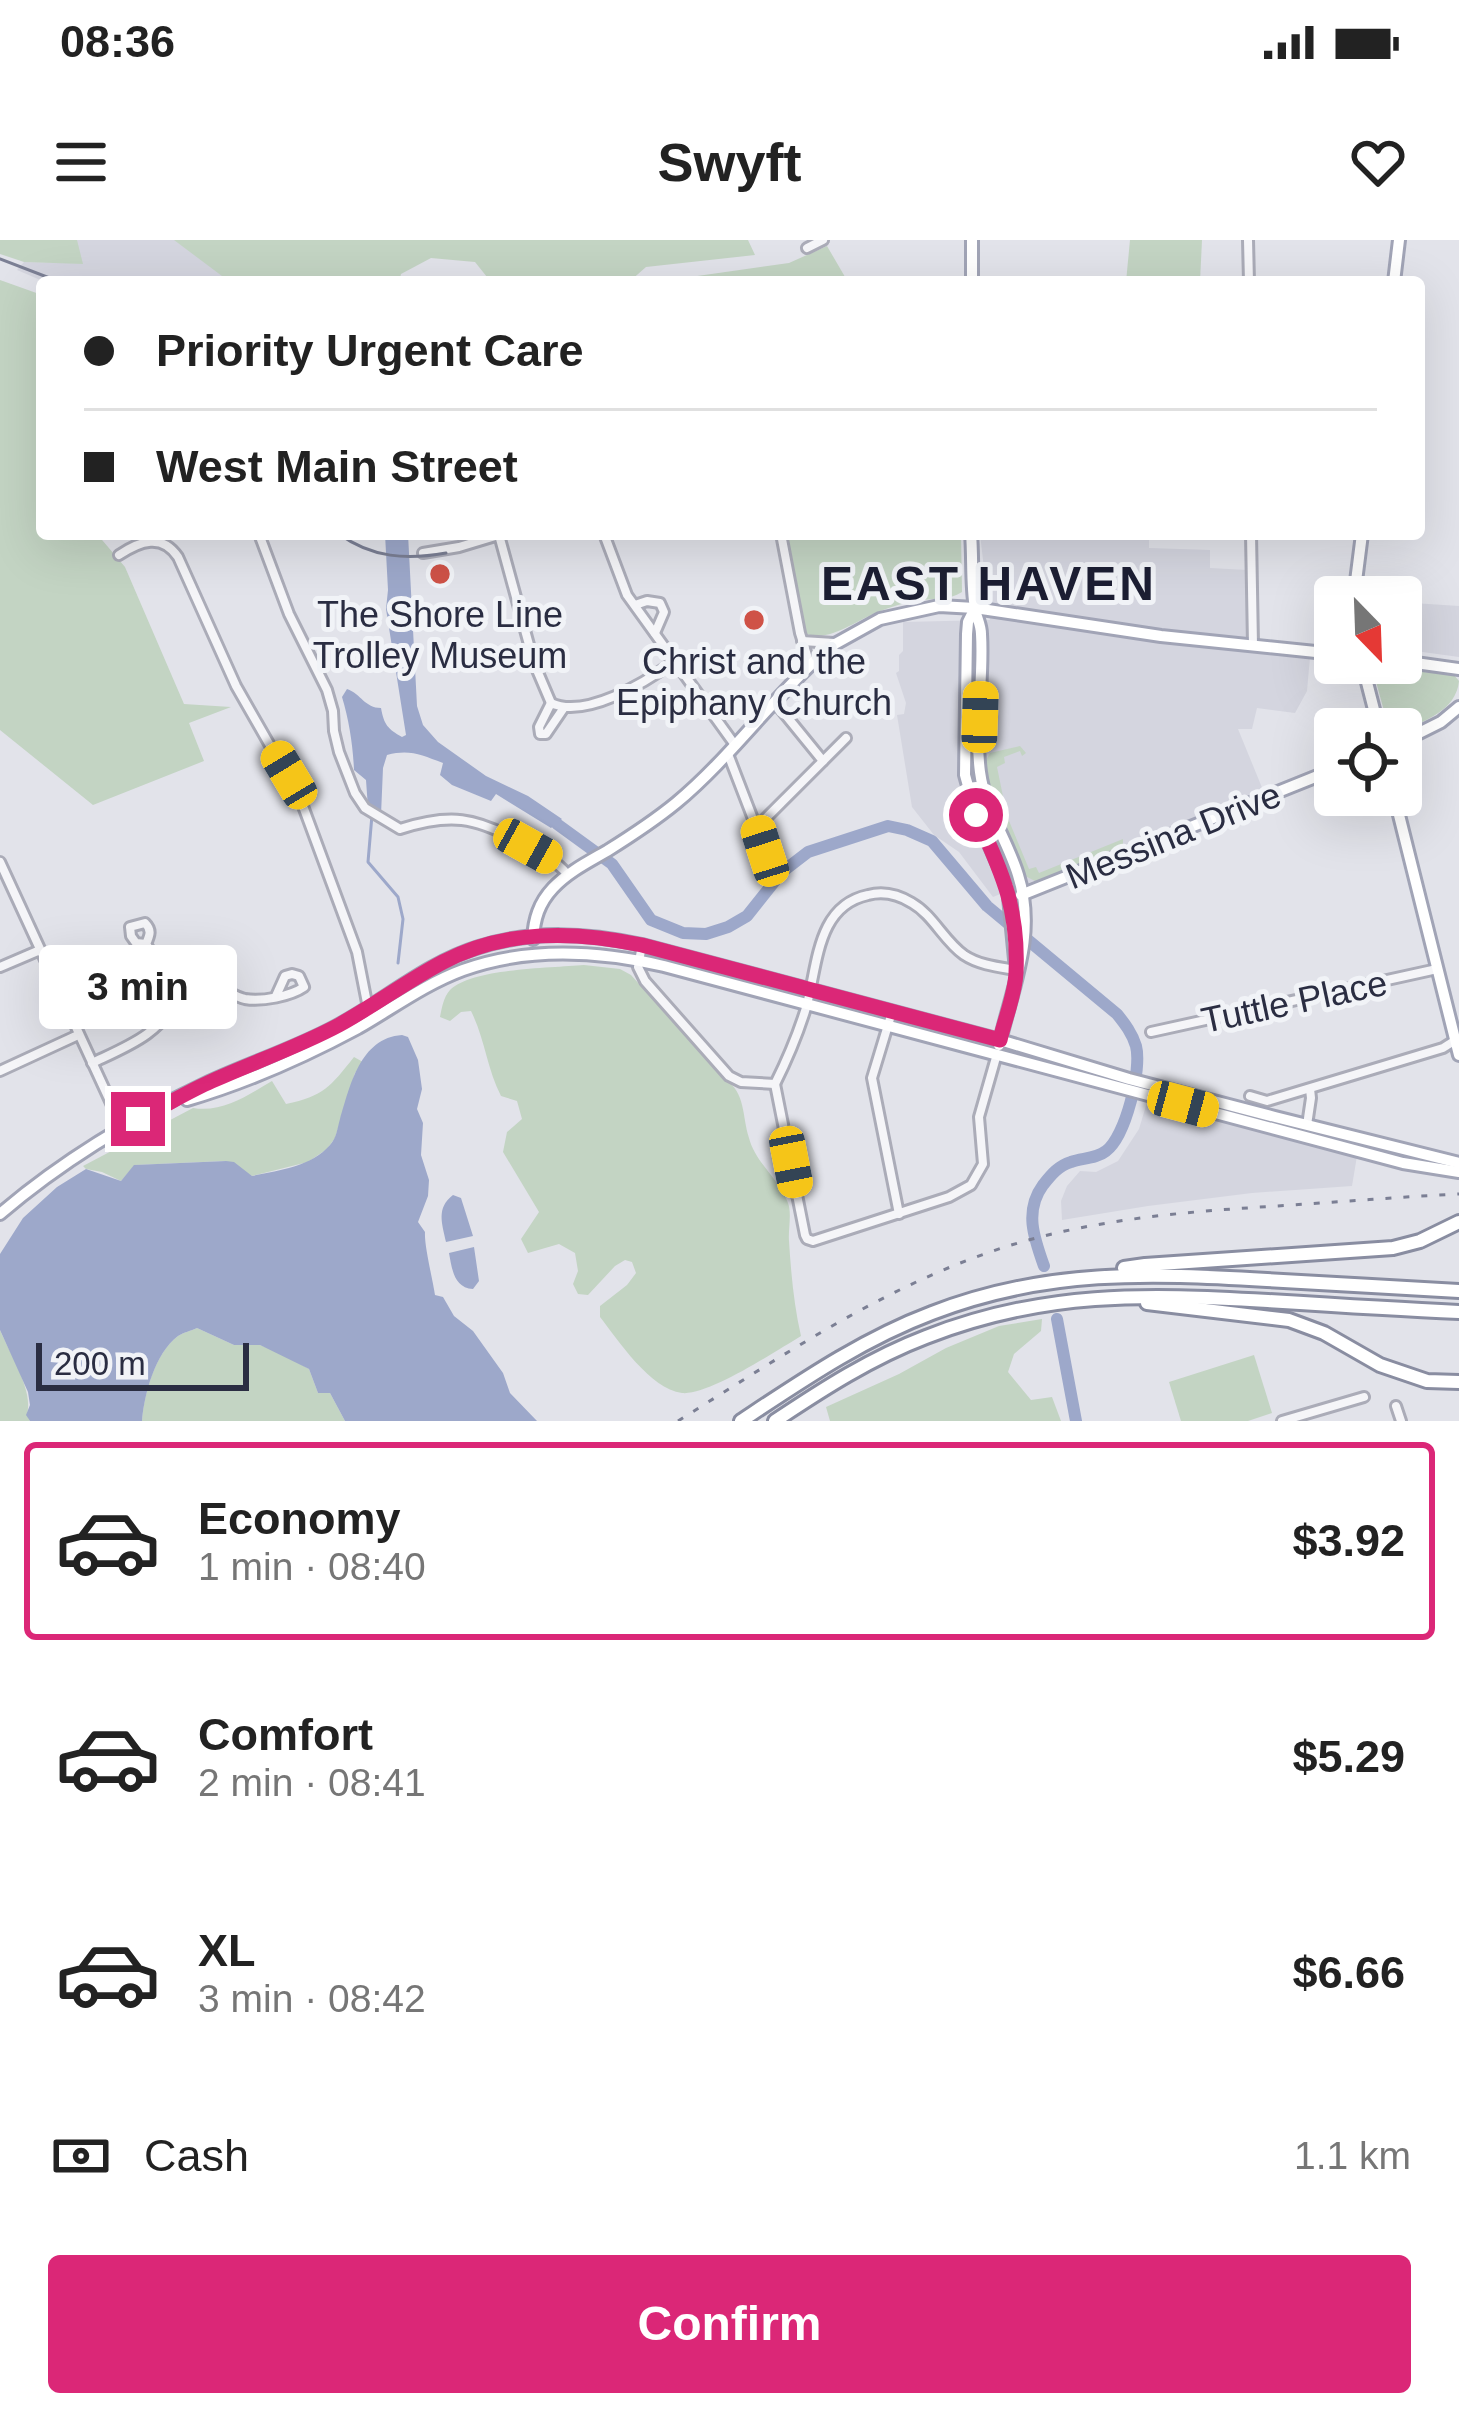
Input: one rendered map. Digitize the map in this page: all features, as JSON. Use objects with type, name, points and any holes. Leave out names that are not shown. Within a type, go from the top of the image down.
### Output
[{"type":"highway","points":[[741,1421],[890,1330],[1012,1288],[1145,1265],[1383,1250],[1420,1241],[1459,1222]]},
{"type":"highway","points":[[1063,1280],[1165,1274],[1458,1291]]},
{"type":"highway","points":[[775,1421],[854,1371],[924,1337],[998,1314],[1074,1299],[1164,1296],[1458,1312]]},
{"type":"highway","points":[[1074,1299],[1166,1304],[1289,1320],[1324,1333],[1379,1365],[1427,1381],[1459,1382]]},
{"type":"main road","points":[[972,240],[972,276]]},
{"type":"main road","points":[[1395,276],[1399,240]]},
{"type":"main road","points":[[971,540],[981,637],[980,776],[1016,868],[1016,970]]},
{"type":"main road","points":[[1357,576],[1361,540]]},
{"type":"main road","points":[[535,955],[533,936],[541,904],[568,874],[675,804],[810,665],[835,644],[880,620],[923,608],[975,608],[1161,636],[1314,652]]},
{"type":"main road","points":[[975,608],[967,634],[965,776],[972,804],[1017,897],[1025,930],[1025,949],[997,1054]]},
{"type":"main road","points":[[1422,664],[1459,669]]},
{"type":"main road","points":[[1422,732],[1459,706]]},
{"type":"main road","points":[[964,746],[979,744]]},
{"type":"main road","name":"Messina Drive","points":[[1017,897],[1314,777]]},
{"type":"main road","points":[[1399,816],[1459,1055]]},
{"type":"main road","points":[[371,1013],[458,954],[533,936],[609,938],[1000,1040],[1403,1163],[1459,1167]]},
{"type":"main road","points":[[607,956],[609,938]]},
{"type":"main road","points":[[0,1214],[51,1172],[122,1126],[271,1068],[371,1013],[465,970],[535,955],[639,960],[887,1027],[1307,1125],[1459,1167]]},
{"type":"street","points":[[807,248],[823,240]]},
{"type":"street","points":[[1248,240],[1249,276]]},
{"type":"street","points":[[119,555],[154,540],[168,544],[178,557],[236,686],[300,798],[357,952],[371,1013]]},
{"type":"street","points":[[261,540],[327,690],[339,752],[362,804],[400,829],[445,818],[482,823],[552,859],[568,874]]},
{"type":"street","points":[[423,553],[485,540]]},
{"type":"street","points":[[502,540],[534,663],[551,703],[563,709],[581,706],[644,683],[673,662]]},
{"type":"street","points":[[606,540],[627,595],[731,749],[772,871]]},
{"type":"street","points":[[782,540],[810,665]]},
{"type":"street","points":[[1252,540],[1253,645]]},
{"type":"street","points":[[635,605],[660,603],[664,612],[654,633]]},
{"type":"street","points":[[802,641],[835,644]]},
{"type":"street","points":[[775,702],[823,761]]},
{"type":"street","points":[[551,703],[540,734],[552,728],[563,709]]},
{"type":"street","points":[[757,827],[846,739]]},
{"type":"street","points":[[0,862],[122,1126]]},
{"type":"street","points":[[997,1054],[979,1117],[984,1154],[978,1176],[961,1192],[809,1241],[775,1084],[807,1004],[825,930],[835,914],[845,903],[876,893],[909,900],[961,953],[982,964],[1016,970]]},
{"type":"street","points":[[146,944],[178,995]]},
{"type":"street","points":[[642,945],[642,975],[729,1076],[742,1082],[775,1084]]},
{"type":"street","points":[[0,968],[40,950]]},
{"type":"street","name":"Tuttle Place","points":[[1151,1032],[1438,969]]},
{"type":"street","points":[[92,1063],[144,1038],[163,1022],[178,995],[196,986],[211,984],[239,998],[276,996]]},
{"type":"street","points":[[892,1012],[872,1078],[898,1214]]},
{"type":"street","points":[[0,1071],[78,1035]]},
{"type":"street","points":[[1250,1096],[1267,1101],[1457,1039]]},
{"type":"street","points":[[1307,1125],[1310,1089]]},
{"type":"street","points":[[1282,1421],[1364,1397]]},
{"type":"street","points":[[1396,1406],[1401,1421]]},
{"type":"shaded area","points":[[27,240],[175,240],[224,276],[36,278],[17,270],[24,262],[65,263]]},
{"type":"shaded area","points":[[981,540],[1149,540],[1149,548],[1210,550],[1210,568],[1248,570],[1250,652],[1310,657],[1307,691],[1295,713],[1257,708],[1252,729],[1238,729],[1263,790],[993,897],[959,852],[934,835],[912,807],[897,715],[904,714],[906,703],[896,673],[903,651],[903,622],[990,620]]},
{"type":"shaded area","points":[[1422,604],[1459,606],[1459,657],[1422,652]]},
{"type":"shaded area","points":[[1148,1099],[1357,1156],[1352,1186],[1252,1193],[1062,1220],[1061,1201],[1067,1186],[1080,1171],[1096,1172],[1118,1161],[1139,1129]]},
{"type":"green space","points":[[0,240],[77,240],[83,264],[24,262],[0,254]]},
{"type":"green space","points":[[174,240],[748,240],[755,255],[646,267],[636,276],[486,276],[475,262],[431,258],[400,276],[222,276]]},
{"type":"green space","points":[[1130,240],[1202,240],[1200,276],[1127,276]]},
{"type":"green space","points":[[827,246],[844,276],[697,276],[789,263]]},
{"type":"green space","points":[[0,280],[36,293],[36,540],[102,540],[125,567],[184,704],[231,707],[189,723],[204,761],[93,805],[0,730]]},
{"type":"green space","points":[[787,540],[961,540],[962,592],[892,607],[832,633],[805,633]]},
{"type":"green space","points":[[1422,672],[1454,675],[1459,681],[1446,707],[1422,722],[1422,708],[1383,708],[1377,684],[1422,684]]},
{"type":"green space","points":[[1020,746],[1026,753],[1004,757],[1005,763],[997,767],[1007,816],[1029,869],[1036,867],[1039,873],[1123,839],[1123,846],[1040,880],[1025,876],[993,803],[985,762],[990,753]]},
{"type":"green space","points":[[584,965],[631,975],[732,1085],[740,1098],[752,1147],[789,1207],[801,1336],[742,1371],[694,1392],[670,1390],[658,1383],[600,1317],[600,1306],[636,1273],[632,1262],[615,1266],[588,1295],[578,1294],[573,1284],[578,1271],[575,1253],[559,1244],[528,1253],[521,1239],[539,1212],[503,1152],[507,1132],[522,1119],[517,1101],[501,1096],[471,1011],[450,1021],[440,1017],[450,990],[476,977]]},
{"type":"green space","points":[[354,1057],[363,1062],[355,1073],[335,1138],[308,1162],[252,1176],[225,1161],[135,1165],[121,1181],[83,1166],[193,1108],[225,1105],[272,1081],[286,1104],[309,1098],[332,1083]]},
{"type":"green space","points":[[1042,1319],[1041,1331],[1014,1354],[1008,1372],[1031,1400],[1052,1397],[1061,1421],[830,1421],[826,1407],[946,1348],[999,1326]]},
{"type":"green space","points":[[197,1328],[234,1345],[260,1345],[309,1369],[318,1393],[330,1393],[345,1421],[142,1421],[157,1363],[178,1336]]},
{"type":"green space","points":[[0,1330],[24,1384],[30,1421],[0,1421]]},
{"type":"green space","points":[[1254,1355],[1272,1413],[1248,1421],[1181,1421],[1169,1382]]},
{"type":"water","points":[[385,540],[408,540],[417,706],[423,725],[438,742],[486,776],[562,819],[551,828],[496,794],[491,801],[452,785],[440,775],[443,763],[409,753],[387,755],[381,815],[368,808],[366,780],[354,770],[342,697],[347,689],[381,708],[390,729],[406,735],[386,609]]},
{"type":"water","points":[[408,1037],[418,1060],[422,1089],[417,1109],[423,1123],[421,1155],[429,1180],[418,1222],[425,1232],[435,1295],[443,1297],[454,1316],[473,1331],[503,1373],[510,1393],[537,1421],[345,1421],[330,1393],[318,1393],[309,1369],[260,1345],[234,1345],[197,1328],[178,1336],[163,1353],[148,1387],[142,1421],[30,1421],[28,1392],[0,1330],[0,1254],[23,1218],[86,1169],[121,1181],[134,1165],[226,1161],[252,1176],[304,1163],[334,1139],[353,1079],[367,1054],[388,1038]]},
{"type":"water","points":[[453,1195],[461,1198],[473,1236],[446,1242],[442,1211]]},
{"type":"water","points":[[474,1247],[479,1281],[473,1289],[458,1281],[449,1253]]},
{"type":"waterway","points":[[372,815],[368,862],[398,897],[403,919],[398,963]]},
{"type":"waterway","points":[[557,824],[612,864],[651,920],[683,933],[706,934],[747,916],[782,872],[808,852],[888,826],[932,841],[987,906],[1117,1014],[1136,1046],[1131,1102],[1113,1143],[1102,1154],[1059,1168],[1037,1195],[1033,1225],[1044,1266]]},
{"type":"waterway","points":[[1057,1319],[1076,1421]]},
{"type":"tram line","points":[[0,259],[44,276]]},
{"type":"tram line","points":[[350,540],[390,555],[446,553]]},
{"type":"railway","points":[[678,1421],[868,1306],[948,1268],[1025,1241],[1168,1215],[1459,1194]]},
{"type":"place","name":"The Shore Line Trolley Museum","points":[[440,574]]},
{"type":"place","name":"Christ and the Epiphany Church","points":[[754,620]]},
{"type":"district","name":"EAST HAVEN","points":[[989,583]]},
{"type":"route","points":[[138,1119],[208,1082],[340,1024],[458,954],[533,936],[585,935],[642,945],[1000,1040],[1016,970],[1012,912],[1005,879],[976,815]]}]
